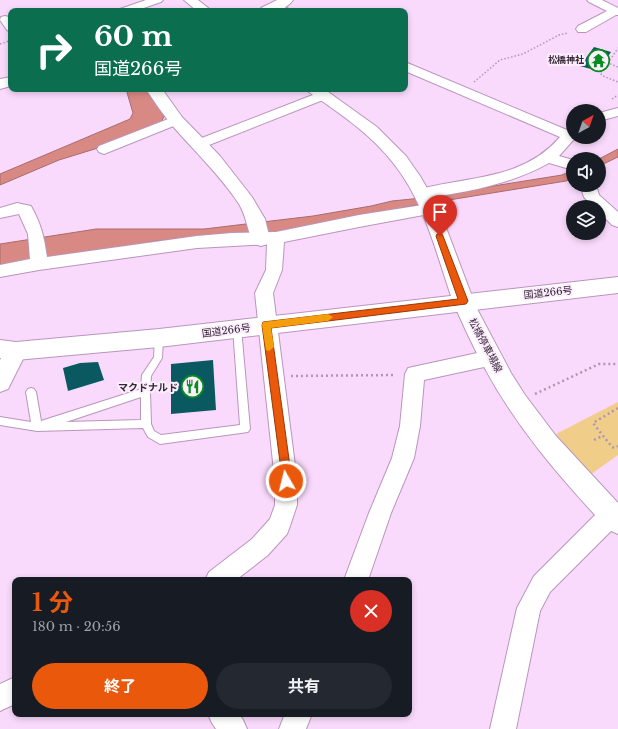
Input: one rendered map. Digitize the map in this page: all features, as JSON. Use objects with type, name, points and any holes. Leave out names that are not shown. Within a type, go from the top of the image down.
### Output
[{"type":"main road","points":[[190,0],[201,8]]},
{"type":"main road","points":[[276,8],[287,0]]},
{"type":"main road","points":[[156,92],[176,120],[214,160],[246,201],[264,233]]},
{"type":"main road","name":"松橋停車場線","points":[[318,92],[370,129],[401,161],[426,201],[464,301],[491,358],[518,402],[560,458],[615,517]]},
{"type":"main road","name":"国道266号","points":[[8,350],[159,338],[464,301],[618,285]]},
{"type":"main road","points":[[0,382],[8,350]]},
{"type":"street","points":[[133,8],[157,0]]},
{"type":"street","points":[[593,0],[616,12]]},
{"type":"street","points":[[582,29],[616,12]]},
{"type":"street","points":[[408,67],[566,132]]},
{"type":"street","points":[[199,144],[318,92]]},
{"type":"street","points":[[606,115],[618,112]]},
{"type":"street","points":[[104,149],[176,120]]},
{"type":"street","points":[[0,271],[39,262],[232,239],[359,220],[518,172],[548,158],[566,139]]},
{"type":"street","points":[[548,158],[566,163]]},
{"type":"street","points":[[590,192],[592,197],[618,221]]},
{"type":"street","points":[[0,213],[17,208],[25,210],[36,234],[39,262]]},
{"type":"street","points":[[221,577],[260,547],[279,526],[286,505],[286,481],[266,325],[264,292],[274,270],[264,233]]},
{"type":"street","points":[[357,577],[380,513],[403,458],[410,426],[416,374],[491,358]]},
{"type":"street","points":[[503,729],[529,608],[538,590],[542,584],[615,517]]},
{"type":"street","points":[[0,698],[12,692]]},
{"type":"street","points":[[224,717],[234,729]]},
{"type":"street","points":[[292,729],[298,717]]},
{"type":"lane","points":[[159,338],[158,358],[147,375],[145,392],[146,424],[151,434],[160,440],[245,429],[237,328]]},
{"type":"lane","points":[[31,392],[37,427]]},
{"type":"lane","points":[[37,427],[145,392]]},
{"type":"lane","points":[[0,421],[37,427],[146,424]]},
{"type":"path","points":[[464,91],[500,60],[523,54],[559,35],[582,29]]},
{"type":"path","points":[[618,48],[600,73],[601,75],[618,82]]},
{"type":"path","points":[[608,63],[618,67]]},
{"type":"path","points":[[518,402],[599,364],[618,364]]},
{"type":"path","points":[[273,377],[416,374]]},
{"type":"path","points":[[618,408],[593,423],[612,447],[615,448],[618,446]]},
{"type":"path","points":[[594,440],[602,436]]},
{"type":"shaded area","points":[[127,92],[150,92],[163,112],[164,117],[161,122],[111,144],[59,160],[0,185],[0,174],[130,119],[133,113]]},
{"type":"shaded area","points":[[618,149],[618,157],[606,163],[606,155]]},
{"type":"shaded area","points":[[566,173],[566,181],[412,206],[268,234],[208,236],[157,241],[0,266],[0,244],[96,229],[204,229],[313,216],[392,201]]},
{"type":"shaded area","points":[[618,402],[618,455],[590,475],[556,434]]},
{"type":"building","points":[[594,47],[611,52],[598,71],[580,66]]},
{"type":"building","name":"マクドナルド","points":[[213,360],[216,410],[171,414],[171,364]]},
{"type":"building","points":[[98,362],[104,380],[68,391],[63,368],[80,363]]},
{"type":"slow traffic","points":[[269,347],[266,325],[328,317]]},
{"type":"place","name":"松橋神社","points":[[599,60]]},
{"type":"place","name":"マクドナルド","points":[[193,387]]},
{"type":"route","points":[[286,481],[266,325],[464,301],[440,236]]}]
